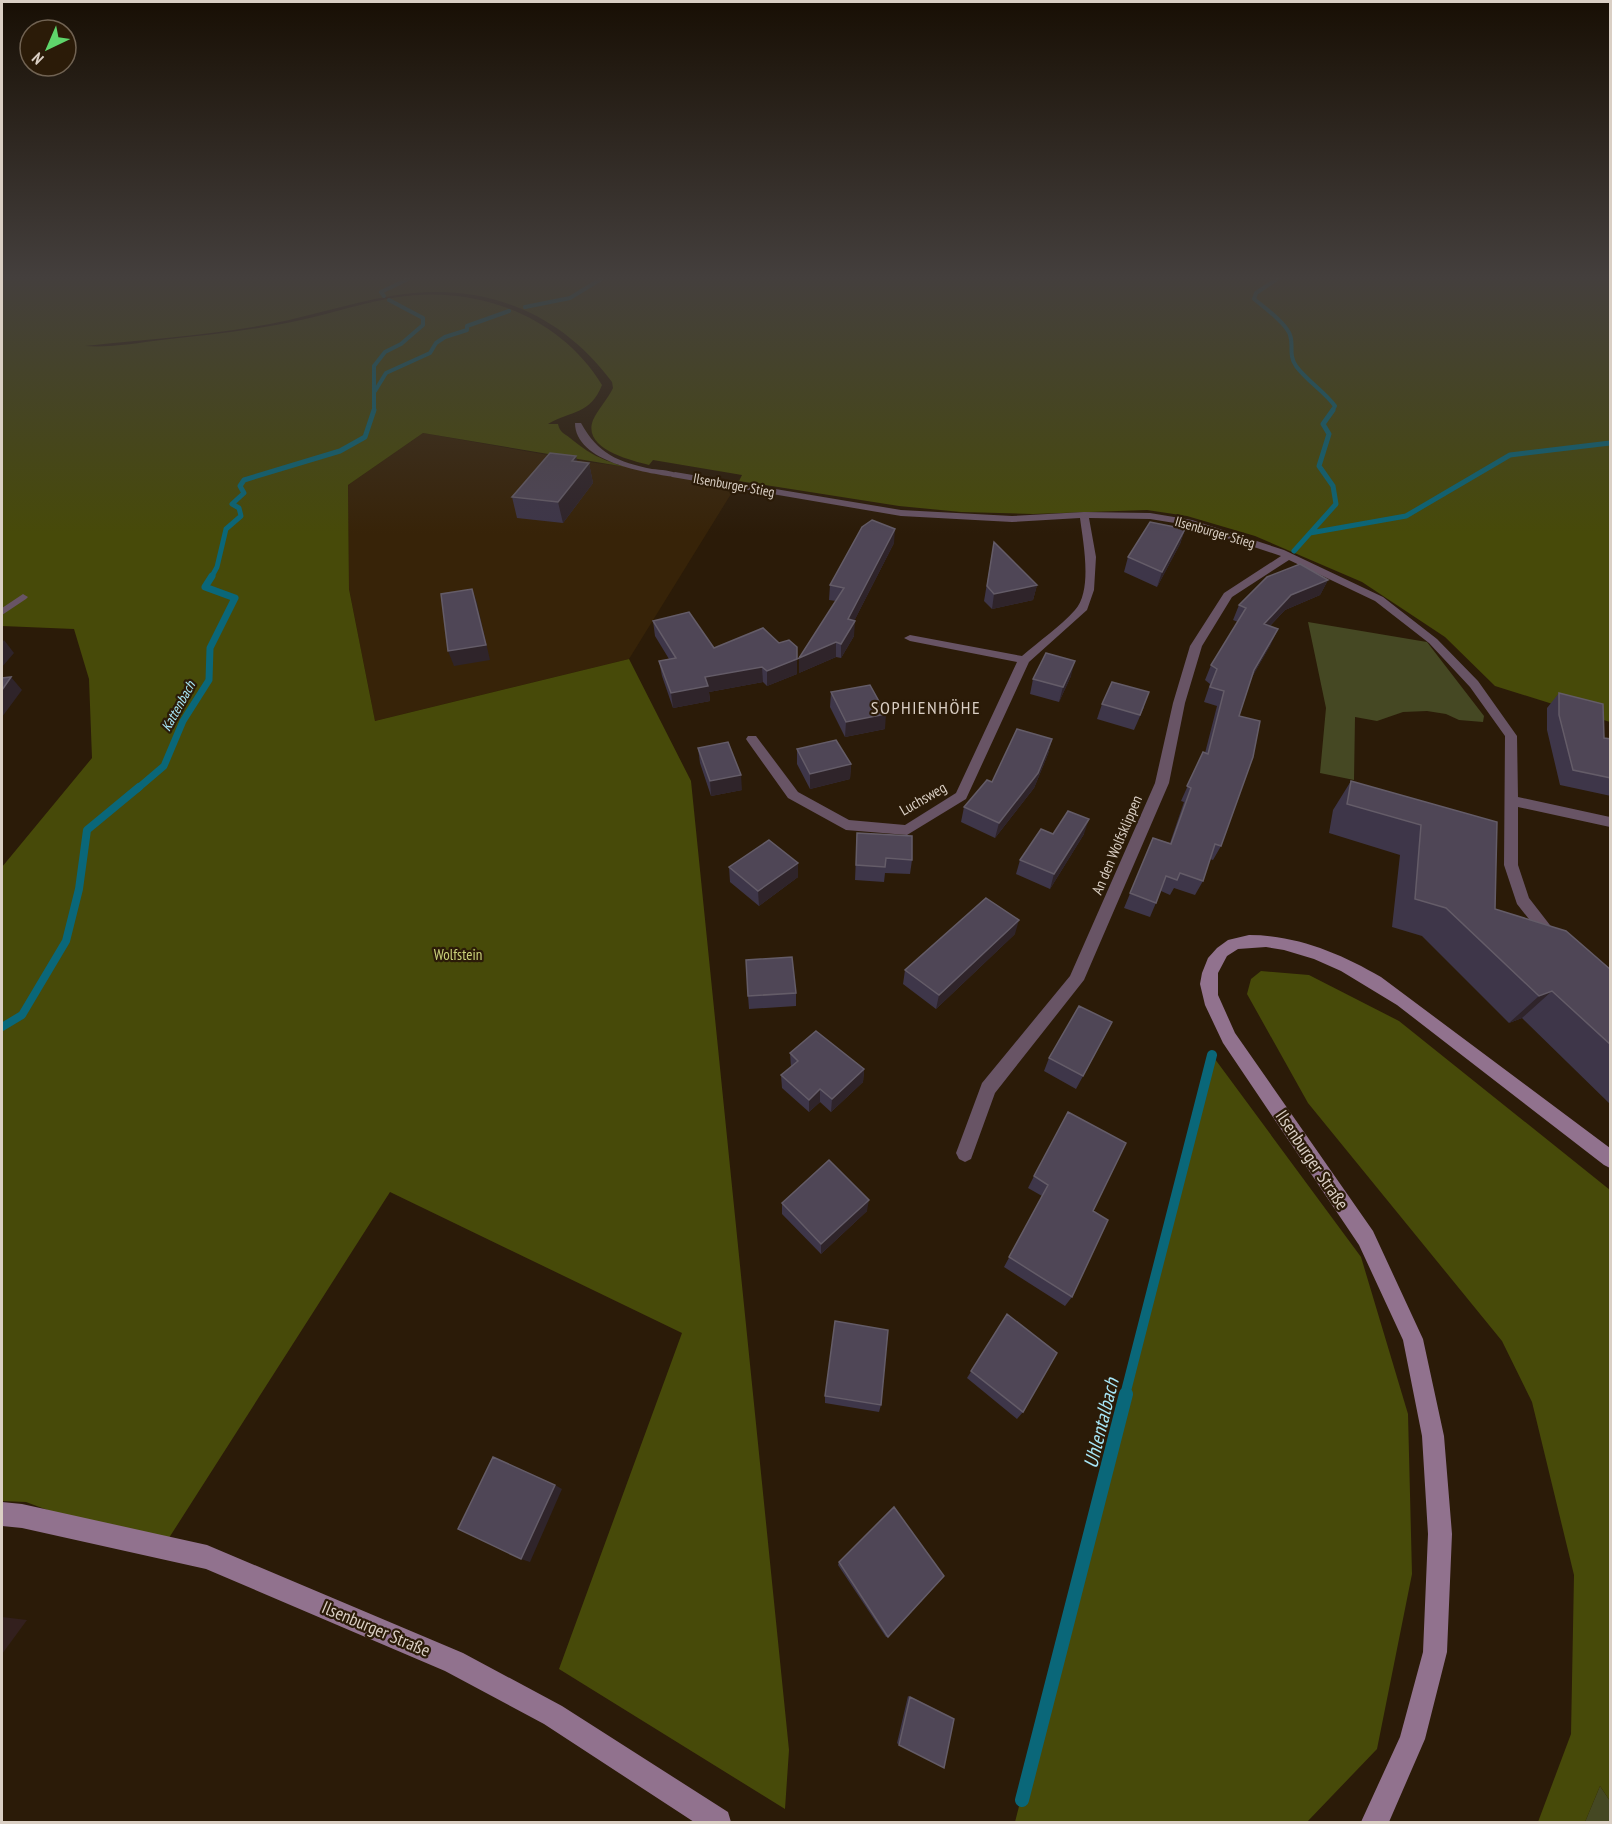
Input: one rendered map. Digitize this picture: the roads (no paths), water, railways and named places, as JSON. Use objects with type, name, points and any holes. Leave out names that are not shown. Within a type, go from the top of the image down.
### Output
[{"type":"main road","name":"Ilsenburger Straße","points":[[1375,1822],[1412,1739],[1435,1652],[1440,1534],[1433,1436],[1413,1339],[1365,1238],[1229,1038],[1212,1003],[1207,982],[1212,963],[1225,949],[1241,942],[1272,942],[1303,948],[1349,966],[1409,1005],[1611,1159]]},
{"type":"main road","name":"Ilsenburger Straße","points":[[2,1514],[22,1516],[207,1557],[444,1657],[553,1715],[718,1822]]},
{"type":"street","name":"Ilsenburger Stieg","points":[[675,475],[901,513],[1012,519],[1084,515],[1150,516],[1189,522],[1289,556],[1379,599],[1433,641],[1474,684],[1512,736],[1511,866],[1522,900],[1558,944]]},
{"type":"street","name":"Luchsweg","points":[[752,739],[793,795],[846,825],[907,830],[962,796],[1024,660],[1082,610],[1089,590],[1091,557],[1084,515]]},
{"type":"street","name":"An den Wolfsklippen","points":[[965,1153],[988,1089],[1076,980],[1162,783],[1179,703],[1196,646],[1228,596],[1289,556]]},
{"type":"street","points":[[910,638],[1024,660]]},
{"type":"street","points":[[1513,801],[1611,822]]},
{"type":"lane","name":"Ilsenburger Stieg","points":[[578,425],[581,436],[590,447],[597,451],[643,469],[675,475]]},
{"type":"lane","points":[[2,612],[23,597]]},
{"type":"waterway","name":"Kattenbach","points":[[374,410],[375,364]]},
{"type":"waterway","points":[[375,391],[386,373],[406,364]]},
{"type":"waterway","name":"Uhlentalbach","points":[[1295,364],[1335,406],[1332,411]]},
{"type":"waterway","name":"Kattenbach","points":[[211,578],[217,567],[226,529],[241,516],[239,508],[232,504],[244,493],[240,486],[244,480],[340,451],[365,437],[374,410]]},
{"type":"waterway","name":"Uhlentalbach","points":[[1310,533],[1336,504],[1333,486],[1319,466],[1329,434],[1323,424],[1333,410]]},
{"type":"waterway","points":[[1310,533],[1406,516],[1510,455],[1610,443]]},
{"type":"waterway","name":"Uhlentalbach","points":[[1294,551],[1310,533]]},
{"type":"waterway","name":"Kattenbach","points":[[137,789],[164,766],[183,721],[209,680],[210,648],[235,598],[205,587],[212,576]]},
{"type":"waterway","name":"Kattenbach","points":[[2,1027],[22,1015],[66,941],[79,889],[87,830],[139,787]]},
{"type":"waterway","name":"Uhlentalbach","points":[[1125,1395],[1212,1055]]},
{"type":"waterway","name":"Uhlentalbach","points":[[1022,1800],[1126,1394]]},
{"type":"district","name":"SOPHIENHÖHE","points":[[926,708]]},
{"type":"park label","name":"Wolfstein","points":[[458,955]]}]
